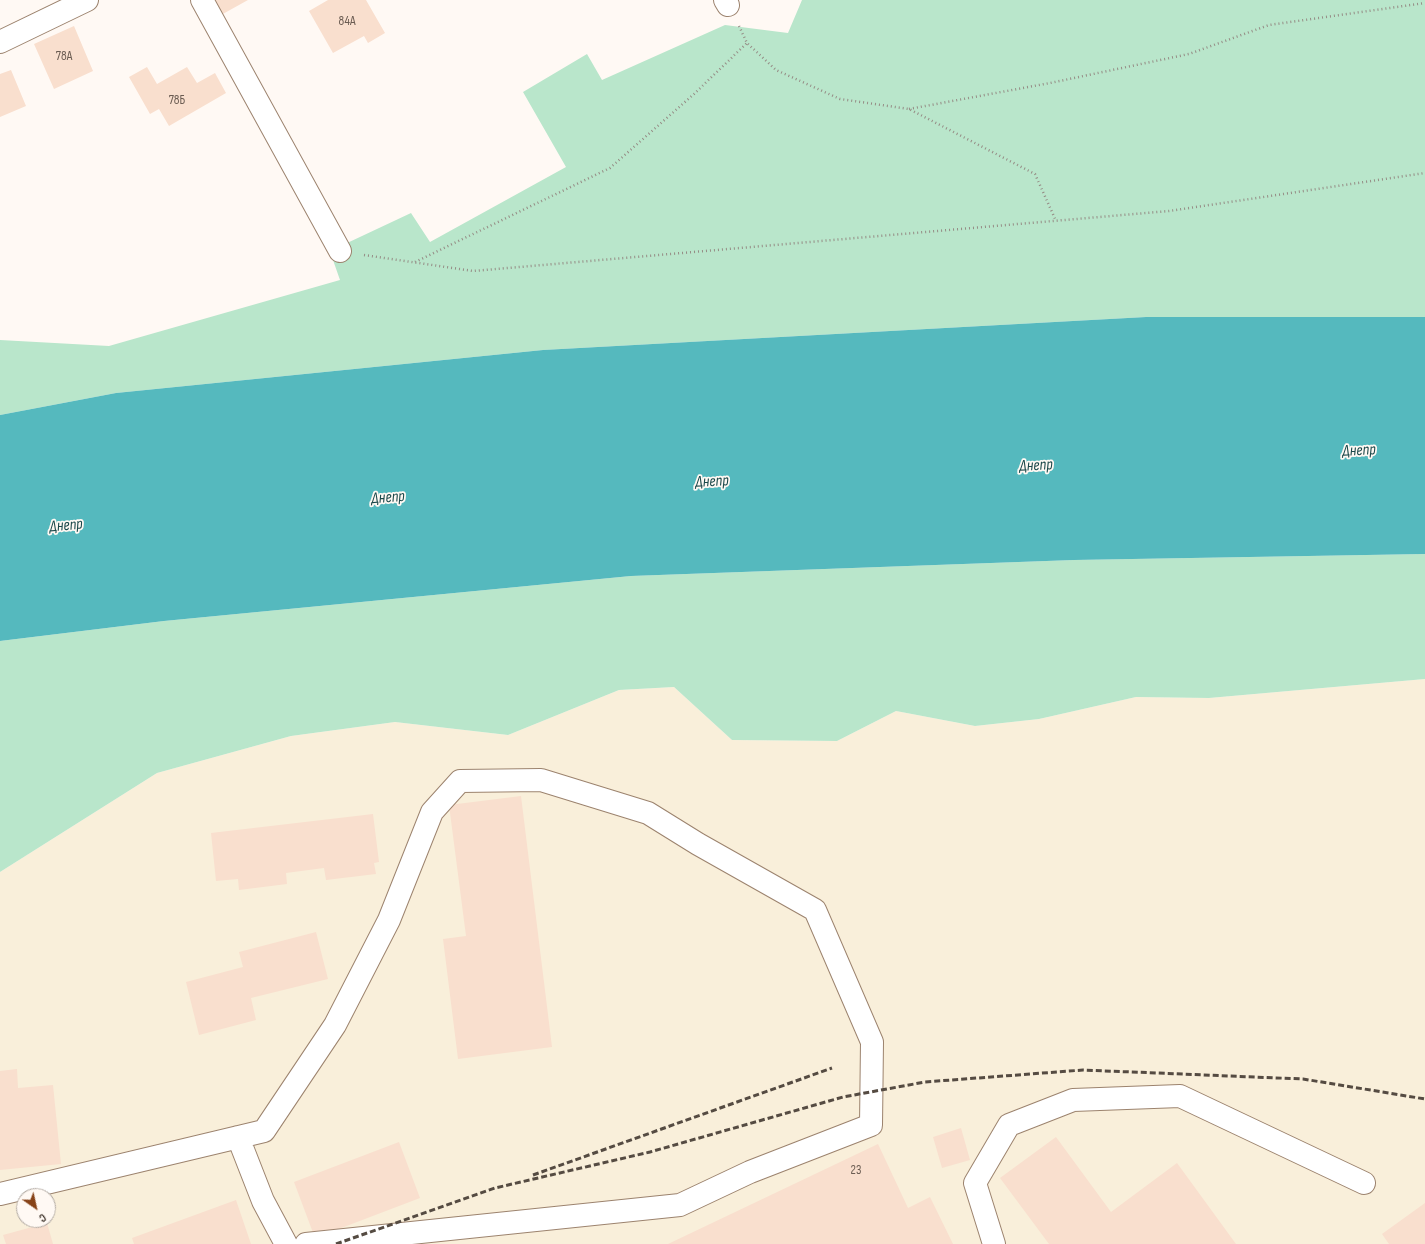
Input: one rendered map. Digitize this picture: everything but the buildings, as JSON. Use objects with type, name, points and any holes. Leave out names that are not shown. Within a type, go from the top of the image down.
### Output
[{"type":"street","points":[[0,42],[87,0]]},
{"type":"street","points":[[202,0],[340,251]]},
{"type":"street","points":[[0,1194],[264,1131],[335,1025],[389,920],[432,812],[460,781],[541,780],[648,813],[698,844],[815,910],[872,1042],[872,1125],[750,1172],[680,1205],[306,1244]]},
{"type":"street","points":[[994,1244],[975,1183],[1009,1125],[1073,1100],[1180,1096],[1364,1183]]},
{"type":"street","points":[[238,1137],[263,1201],[286,1244]]},
{"type":"path","points":[[727,2],[748,43],[776,70],[840,99],[909,109],[1050,83],[1188,54],[1269,25],[1425,3]]},
{"type":"path","points":[[414,262],[610,168],[694,94],[748,43]]},
{"type":"path","points":[[909,109],[1035,174],[1056,221]]},
{"type":"path","points":[[340,251],[473,271],[1169,211],[1425,173]]},
{"type":"shaded area","points":[[1425,679],[1425,1244],[0,1244],[0,872],[157,773],[291,736],[395,722],[508,735],[619,690],[674,687],[732,740],[837,741],[896,711],[975,726],[1039,719],[1136,697],[1209,698]]},
{"type":"green space","points":[[802,0],[1425,0],[1425,317],[1146,317],[543,350],[116,393],[0,415],[0,340],[109,346],[340,280],[333,260],[352,251],[345,244],[411,213],[430,242],[566,167],[523,92],[587,54],[602,80],[725,25],[788,33]]},
{"type":"green space","points":[[1425,554],[1425,679],[1209,698],[1136,697],[1039,719],[975,726],[896,711],[837,741],[732,740],[674,687],[619,690],[508,735],[395,722],[291,736],[157,773],[0,872],[0,641],[164,621],[631,576],[1074,560]]},
{"type":"water","name":"Днепр","points":[[1146,317],[1425,317],[1425,554],[1074,560],[631,576],[164,621],[0,641],[0,415],[116,393],[543,350]]},
{"type":"railway","points":[[533,1175],[832,1068]]},
{"type":"railway","points":[[336,1244],[495,1188],[650,1152],[843,1097],[925,1082],[1083,1070],[1303,1079],[1425,1099]]}]
